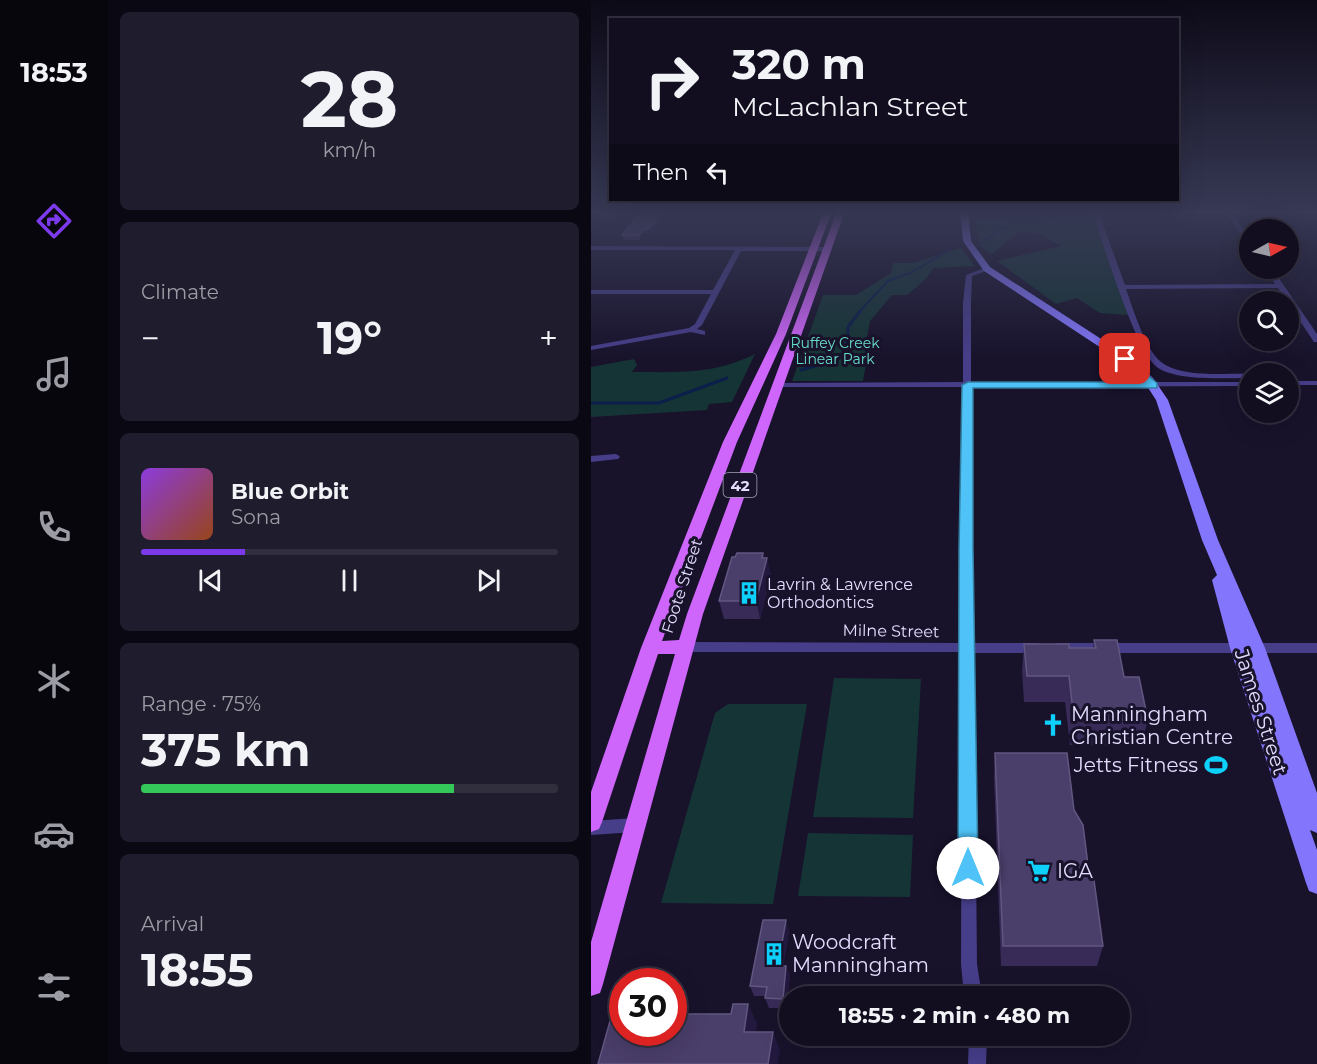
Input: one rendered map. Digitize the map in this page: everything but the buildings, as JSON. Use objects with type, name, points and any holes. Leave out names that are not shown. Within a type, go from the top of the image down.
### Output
[{"type":"main road","name":"Foote Street","points":[[591,822],[594,803],[709,494],[816,261]]},
{"type":"main road","name":"Foote Street","points":[[591,984],[685,647],[727,520],[778,385],[817,261]]},
{"type":"main road","points":[[982,261],[987,268],[1114,351],[1153,385]]},
{"type":"main road","points":[[757,385],[778,385]]},
{"type":"main road","name":"James Street","points":[[1153,385],[1165,408],[1312,832],[1317,883]]},
{"type":"main road","points":[[650,648],[685,647]]},
{"type":"street","points":[[591,348],[691,330],[698,325],[732,261]]},
{"type":"street","points":[[1113,261],[1146,350],[1159,365],[1185,375],[1239,376]]},
{"type":"street","points":[[972,986],[969,964],[967,279],[969,274],[976,270],[987,268]]},
{"type":"street","points":[[1275,279],[1317,340]]},
{"type":"street","points":[[1123,287],[1280,286]]},
{"type":"street","points":[[591,292],[716,291]]},
{"type":"street","points":[[691,330],[702,333]]},
{"type":"street","points":[[1299,383],[1317,383]]},
{"type":"street","points":[[778,385],[1239,384]]},
{"type":"street","points":[[591,459],[615,457]]},
{"type":"street","name":"Milne Street","points":[[685,647],[1317,648]]},
{"type":"street","points":[[591,828],[635,825]]},
{"type":"street","points":[[977,1064],[978,1046]]},
{"type":"green space","name":"Ruffey Creek Linear Park","points":[[921,261],[971,261],[975,266],[933,268],[926,279],[907,295],[892,295],[870,321],[865,347],[869,348],[863,381],[792,381],[823,295],[856,295],[891,273],[893,263]]},
{"type":"green space","points":[[997,261],[1109,261],[1128,315],[1100,313],[1077,298],[1056,304]]},
{"type":"green space","name":"Ruffey Creek Linear Park","points":[[755,354],[732,402],[709,404],[707,410],[591,417],[591,367],[634,359],[637,365],[632,372],[695,371],[724,366]]},
{"type":"green space","points":[[834,678],[921,679],[913,818],[813,817]]},
{"type":"green space","points":[[728,704],[807,704],[773,904],[661,903],[715,713]]},
{"type":"green space","points":[[808,833],[913,835],[910,897],[798,896]]},
{"type":"waterway","points":[[859,312],[888,281],[912,272],[931,261]]},
{"type":"waterway","points":[[801,370],[829,362],[842,354],[848,338],[848,327],[860,311]]},
{"type":"waterway","points":[[591,403],[659,403],[727,378]]},
{"type":"place","name":"Lavrin & Lawrence Orthodontics","points":[[749,593]]},
{"type":"place","name":"Manningham Christian Centre","points":[[1053,725]]},
{"type":"place","name":"Jetts Fitness","points":[[1216,765]]},
{"type":"place","name":"IGA","points":[[1039,871]]},
{"type":"place","name":"Woodcraft Manningham","points":[[774,954]]},
{"type":"route","points":[[968,868],[966,548],[968,385],[1153,385],[1125,359]]}]
